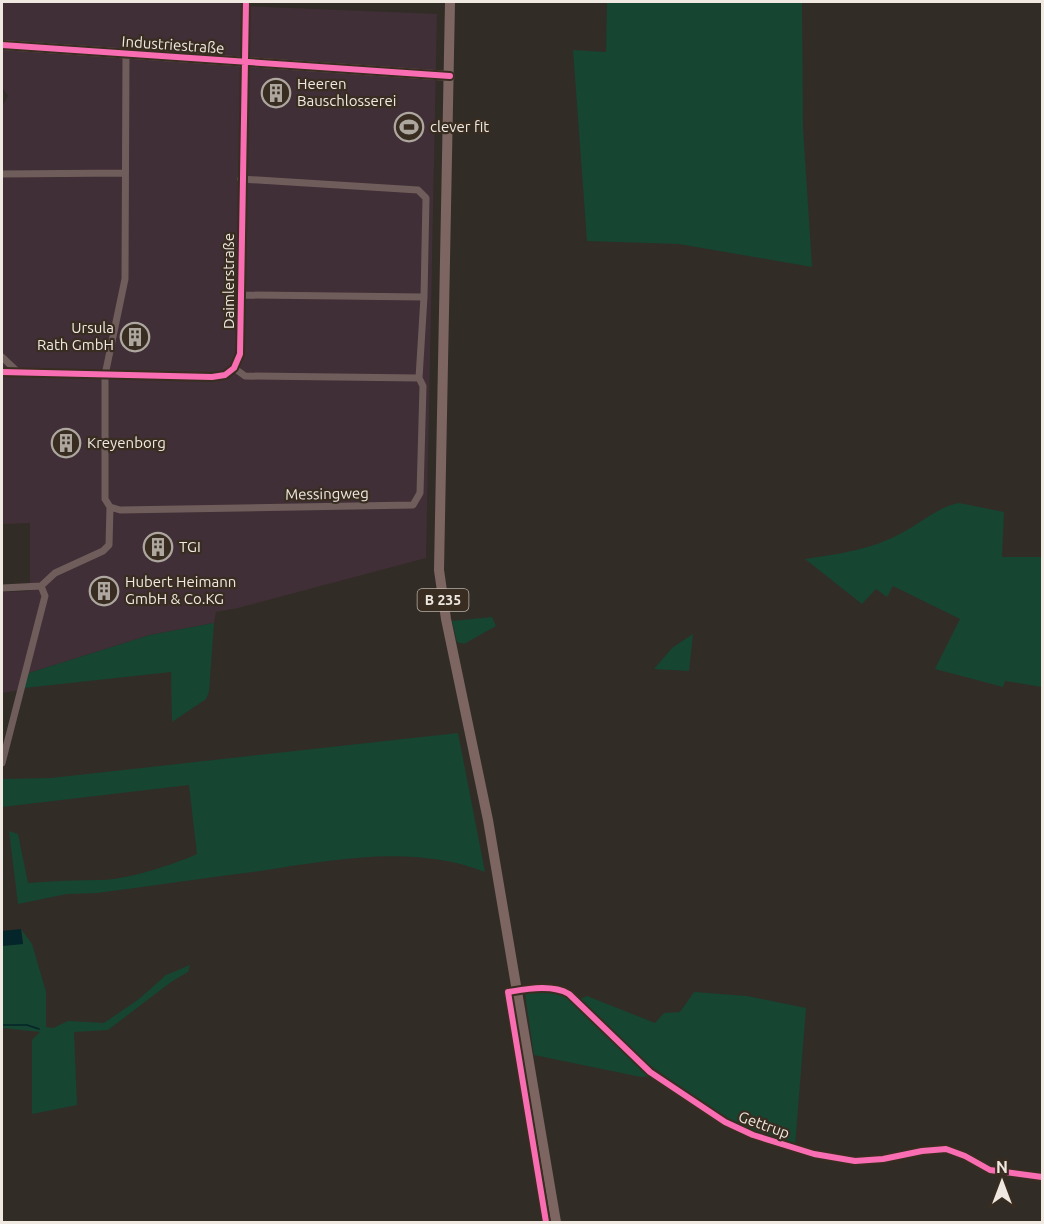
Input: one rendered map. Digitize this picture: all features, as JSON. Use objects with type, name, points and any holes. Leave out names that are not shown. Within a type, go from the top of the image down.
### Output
[{"type":"main road","name":"B 235","points":[[450,2],[439,570],[446,619],[488,820],[556,1222]]},
{"type":"street","name":"Daimlerstraße","points":[[234,368],[240,354],[243,295],[241,178],[246,2]]},
{"type":"street","name":"Industriestraße","points":[[2,45],[450,76]]},
{"type":"street","points":[[2,588],[41,586],[55,573],[106,549],[110,542],[110,507],[105,500],[105,375],[125,279],[126,53]]},
{"type":"street","points":[[4,173],[125,173]]},
{"type":"street","points":[[2,372],[212,377],[225,375],[234,368],[244,376],[419,378],[424,297],[426,198],[422,192],[241,178]]},
{"type":"street","name":"Daimlerstraße","points":[[243,295],[424,297]]},
{"type":"street","points":[[2,357],[19,373]]},
{"type":"street","name":"Messingweg","points":[[110,507],[120,510],[413,505],[420,493],[423,386],[419,378]]},
{"type":"street","points":[[2,763],[45,596],[41,586]]},
{"type":"street","name":"Gettrup","points":[[517,990],[550,988],[569,994],[650,1072],[725,1122],[760,1138],[821,1156],[855,1161],[946,1149],[965,1156],[990,1170],[1042,1177]]},
{"type":"shaded area","points":[[2,2],[241,2],[242,6],[437,14],[426,558],[216,612],[214,623],[150,635],[24,674],[20,690],[2,693],[2,592],[30,591],[30,523],[2,524],[2,106],[8,96],[2,87]]},
{"type":"green space","points":[[607,2],[802,2],[803,128],[812,267],[679,244],[587,241],[573,50],[606,52]]},
{"type":"green space","points":[[959,503],[1004,512],[1002,557],[1042,557],[1042,687],[1005,681],[1003,687],[935,669],[960,619],[893,586],[887,597],[876,589],[862,604],[805,559],[844,553],[882,542],[938,511]]},
{"type":"green space","points":[[492,617],[496,626],[464,644],[457,642],[452,621]]},
{"type":"green space","points":[[214,623],[209,692],[206,699],[172,722],[171,672],[24,688],[29,673],[150,635]]},
{"type":"green space","points":[[693,634],[689,671],[654,669],[672,648]]},
{"type":"green space","points":[[458,733],[485,872],[457,863],[429,858],[373,857],[97,893],[67,894],[18,904],[9,831],[18,834],[28,883],[112,879],[137,874],[164,867],[197,854],[189,785],[2,807],[2,779],[51,778]]},
{"type":"green space","points":[[21,929],[32,944],[46,992],[46,1027],[53,1028],[68,1021],[104,1023],[139,999],[166,975],[190,965],[188,972],[171,982],[108,1030],[74,1032],[77,1105],[32,1114],[32,1040],[40,1032],[2,1028],[2,946],[23,943]]},
{"type":"green space","points":[[528,991],[563,992],[653,1076],[641,1077],[534,1055],[525,994]]},
{"type":"green space","points":[[694,992],[747,996],[806,1008],[795,1146],[729,1122],[641,1059],[580,999],[587,996],[655,1023],[664,1013],[680,1012]]},
{"type":"water","points":[[21,929],[23,944],[2,946],[2,931]]},
{"type":"waterway","points":[[2,1025],[27,1025],[39,1029]]},
{"type":"cycle path","points":[[2,372],[212,377],[225,375],[234,368],[240,354],[246,2]]},
{"type":"cycle path","points":[[2,45],[450,76]]},
{"type":"cycle path","points":[[546,1222],[508,992],[531,989],[555,989],[569,994],[650,1072],[725,1122],[753,1135],[814,1154],[855,1161],[946,1149],[965,1156],[990,1170],[1042,1177]]},
{"type":"place","name":"Heeren Bauschlosserei","points":[[276,93]]},
{"type":"place","name":"clever fit","points":[[409,127]]},
{"type":"place","name":"Ursula Rath GmbH","points":[[135,337]]},
{"type":"place","name":"Kreyenborg","points":[[66,443]]},
{"type":"place","name":"TGI","points":[[158,547]]},
{"type":"place","name":"Hubert Heimann GmbH & Co.KG","points":[[104,591]]}]
